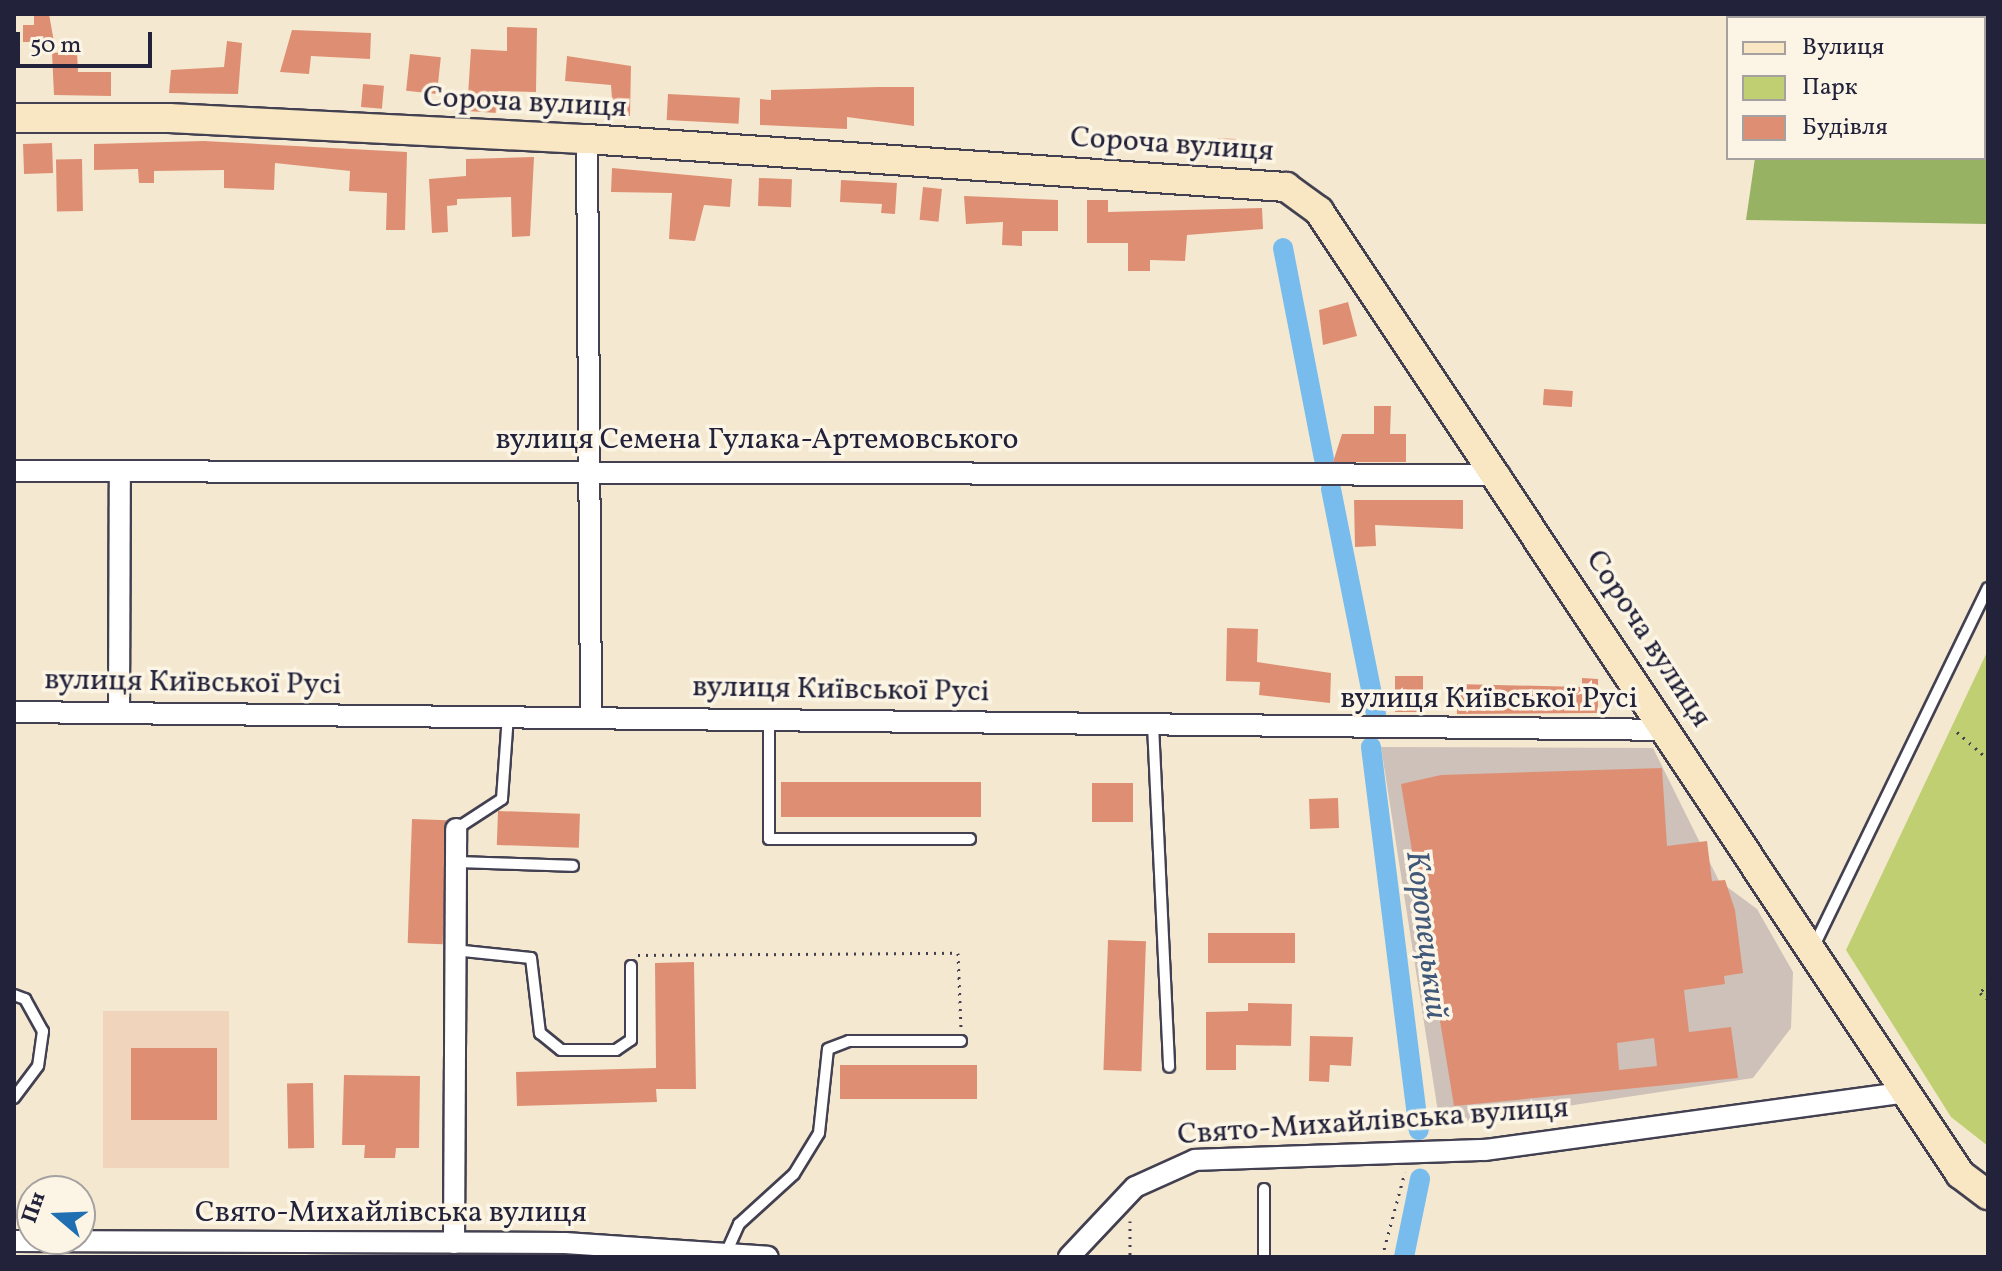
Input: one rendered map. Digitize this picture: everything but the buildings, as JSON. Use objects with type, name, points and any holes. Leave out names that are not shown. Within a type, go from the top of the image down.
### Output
[{"type":"main road","name":"Сороча вулиця","points":[[14,118],[169,118],[587,139],[1286,187],[1319,211],[1500,475],[1960,1174],[1988,1195]]},
{"type":"street","points":[[587,139],[591,717]]},
{"type":"street","name":"вулиця Семена Гулака-Артемовського","points":[[14,471],[589,468],[1500,475]]},
{"type":"street","points":[[119,713],[120,472]]},
{"type":"street","name":"вулиця Київської Русі","points":[[14,712],[1668,730]]},
{"type":"street","points":[[454,1243],[452,950],[456,829]]},
{"type":"street","name":"Свято-Михайлівська вулиця","points":[[1069,1257],[1135,1187],[1195,1160],[1485,1150],[1906,1092]]},
{"type":"street","name":"Свято-Михайлівська вулиця","points":[[14,1241],[178,1249],[454,1243],[727,1251],[768,1257]]},
{"type":"lane","points":[[1813,950],[1988,588]]},
{"type":"lane","points":[[456,829],[481,820],[502,799],[508,716]]},
{"type":"lane","points":[[769,719],[769,839],[970,839]]},
{"type":"lane","points":[[1153,725],[1169,1067]]},
{"type":"lane","points":[[455,862],[573,866]]},
{"type":"lane","points":[[452,950],[531,958],[540,1033],[561,1050],[616,1050],[631,1040],[631,966]]},
{"type":"lane","points":[[14,995],[25,999],[43,1031],[38,1066],[14,1098]]},
{"type":"lane","points":[[727,1251],[739,1224],[794,1174],[819,1133],[828,1049],[849,1041],[961,1041]]},
{"type":"lane","points":[[1264,1189],[1264,1257]]},
{"type":"path","points":[[1957,732],[1988,759]]},
{"type":"path","points":[[631,966],[637,955],[958,953],[961,1041]]},
{"type":"path","points":[[1988,983],[1980,993],[1988,999]]},
{"type":"path","points":[[1382,1257],[1406,1171],[1390,1172]]},
{"type":"path","points":[[1130,1217],[1130,1257]]},
{"type":"shaded area","points":[[1381,747],[1653,748],[1719,881],[1757,909],[1793,972],[1791,1028],[1753,1078],[1440,1125]]},
{"type":"shaded area","points":[[103,1011],[229,1011],[229,1168],[103,1168]]},
{"type":"green space","points":[[1776,14],[1988,14],[1988,224],[1746,220],[1755,160],[1986,160],[1986,16]]},
{"type":"green space","points":[[1988,650],[1988,1146],[1951,1117],[1846,950]]},
{"type":"waterway","name":"Коропецький","points":[[1283,248],[1324,458]]},
{"type":"waterway","name":"Коропецький","points":[[1331,489],[1376,714]]},
{"type":"waterway","name":"Коропецький","points":[[1371,747],[1419,1130]]},
{"type":"waterway","name":"Коропецький","points":[[1404,1257],[1420,1179]]}]
